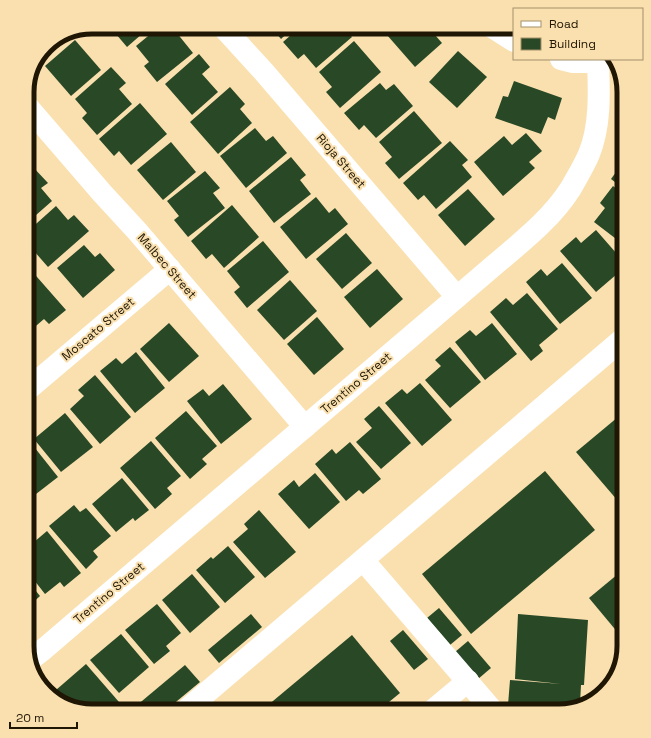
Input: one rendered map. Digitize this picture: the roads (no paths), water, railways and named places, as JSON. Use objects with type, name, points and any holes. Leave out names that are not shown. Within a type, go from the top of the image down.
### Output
[{"type":"street","name":"Rioja Street","points":[[229,34],[264,72],[457,297]]},
{"type":"street","points":[[503,34],[513,40]]},
{"type":"street","points":[[565,60],[573,62],[598,60]]},
{"type":"street","name":"Trentino Street","points":[[35,656],[529,236],[547,218],[560,204],[577,178],[589,153],[595,133],[597,115],[599,88],[598,60]]},
{"type":"street","name":"Malbec Street","points":[[34,114],[170,269],[305,427]]},
{"type":"street","name":"Moscato Street","points":[[34,384],[170,269]]},
{"type":"street","points":[[193,704],[617,344]]},
{"type":"street","points":[[363,560],[487,704]]},
{"type":"street","points":[[440,704],[468,681]]}]
